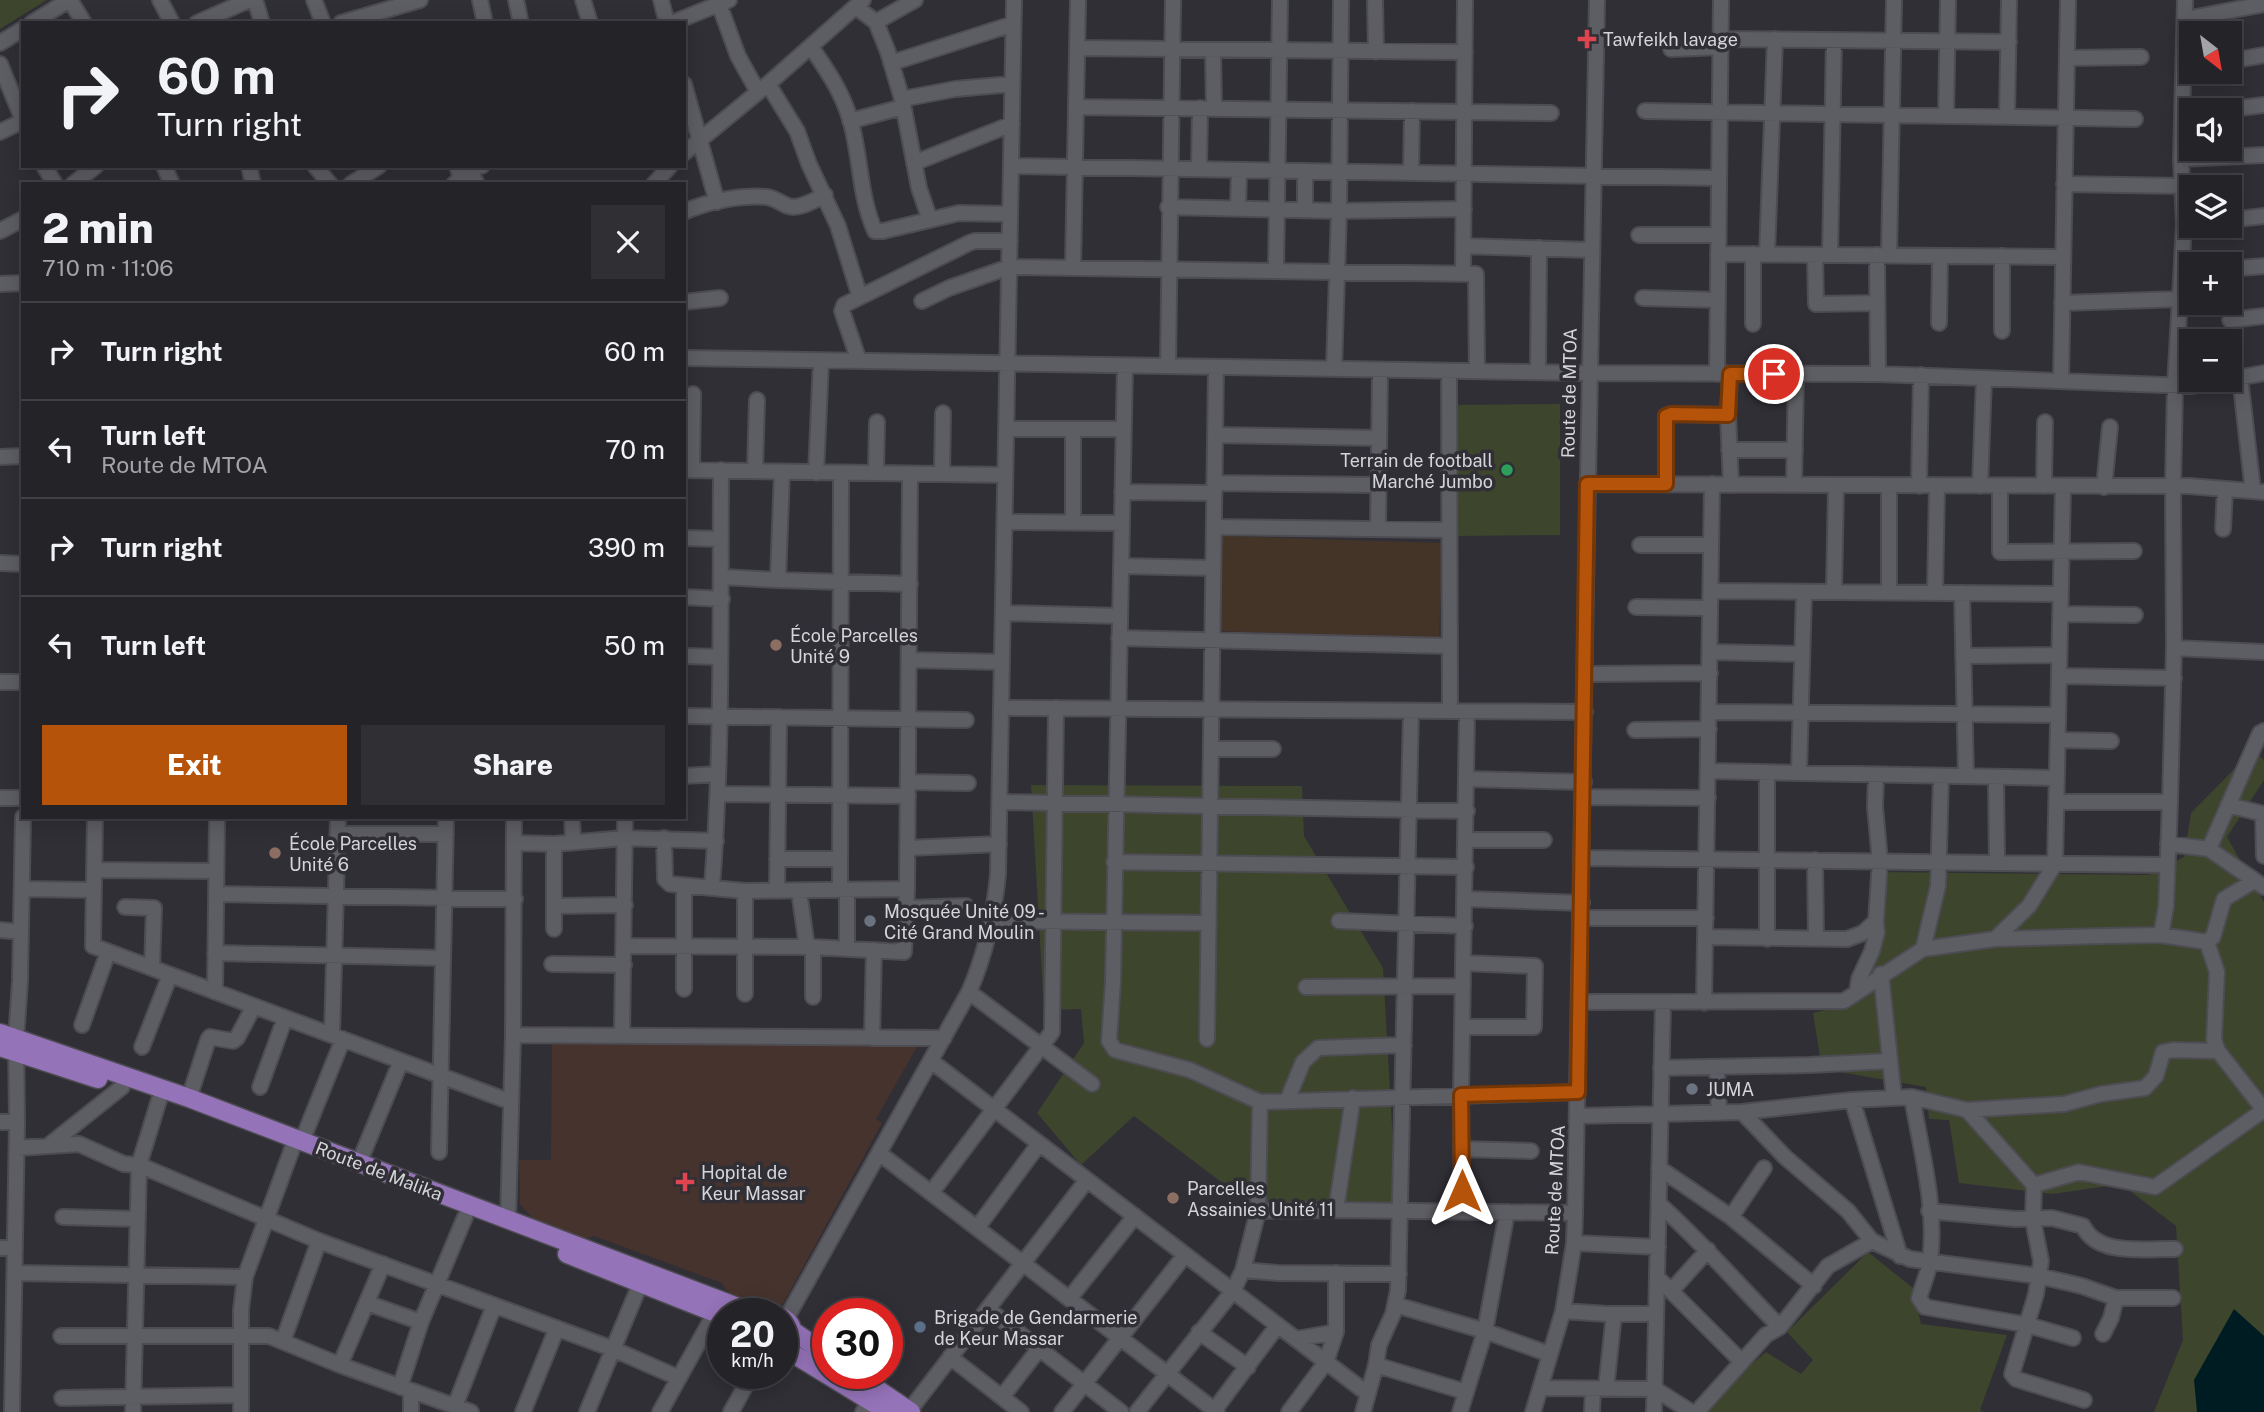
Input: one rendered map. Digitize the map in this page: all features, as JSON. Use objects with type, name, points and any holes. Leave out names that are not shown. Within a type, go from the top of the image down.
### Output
[{"type":"main road","name":"Route de Malika","points":[[8,1043],[159,1100],[359,1163],[715,1298]]},
{"type":"main road","name":"Route de Malika","points":[[8,1043],[188,1098],[466,1217],[707,1309]]},
{"type":"main road","points":[[798,1331],[812,1342]]},
{"type":"main road","points":[[798,1358],[867,1406],[888,1412]]},
{"type":"main road","points":[[877,1389],[910,1411]]},
{"type":"street","points":[[36,21],[69,0],[83,21]]},
{"type":"street","points":[[160,0],[171,21]]},
{"type":"street","points":[[202,21],[249,0]]},
{"type":"street","points":[[255,0],[261,21]]},
{"type":"street","points":[[314,0],[322,21]]},
{"type":"street","points":[[347,21],[398,3],[419,0]]},
{"type":"street","points":[[480,0],[485,21]]},
{"type":"street","points":[[516,0],[520,19]]},
{"type":"street","points":[[583,0],[589,21]]},
{"type":"street","points":[[661,0],[669,21]]},
{"type":"street","points":[[876,22],[915,0]]},
{"type":"street","points":[[798,1302],[969,992],[993,921],[1000,802],[1014,0]]},
{"type":"street","points":[[1073,268],[1078,0]]},
{"type":"street","points":[[1168,366],[1168,207],[1173,0]]},
{"type":"street","points":[[1276,271],[1280,0]]},
{"type":"street","points":[[1334,369],[1341,0]]},
{"type":"street","points":[[1375,0],[1376,51]]},
{"type":"street","points":[[1463,274],[1465,0]]},
{"type":"street","name":"Route de MTOA","points":[[1533,1412],[1563,1311],[1574,1242],[1586,674],[1590,250],[1597,0]]},
{"type":"street","points":[[1721,0],[1718,300],[1731,485]]},
{"type":"street","points":[[1878,374],[1877,303],[1883,255],[1892,115],[1894,0]]},
{"type":"street","points":[[1946,116],[1948,0]]},
{"type":"street","points":[[2007,117],[2009,0]]},
{"type":"street","points":[[2061,380],[2068,0]]},
{"type":"street","points":[[2185,0],[2186,19],[2264,4]]},
{"type":"street","points":[[675,21],[724,2],[738,56],[797,131],[848,253],[860,297]]},
{"type":"street","points":[[686,151],[860,4],[876,22],[891,63],[919,188],[930,220]]},
{"type":"street","points":[[891,63],[1013,24]]},
{"type":"street","points":[[0,43],[21,30]]},
{"type":"street","points":[[1753,324],[1772,113],[1774,39]]},
{"type":"street","points":[[1671,49],[1774,39],[2008,42]]},
{"type":"street","points":[[1835,40],[1833,114],[1823,255],[1816,303],[1877,303]]},
{"type":"street","points":[[811,47],[833,78],[850,121],[865,199],[875,232],[959,213],[1010,214]]},
{"type":"street","points":[[1077,48],[1465,52]]},
{"type":"street","points":[[1199,169],[1213,50]]},
{"type":"street","points":[[2242,59],[2264,55]]},
{"type":"street","points":[[2067,58],[2141,57]]},
{"type":"street","points":[[0,64],[21,115]]},
{"type":"street","points":[[850,121],[955,89],[1012,84]]},
{"type":"street","points":[[686,97],[690,124],[699,140],[717,202]]},
{"type":"street","points":[[2242,108],[2264,105]]},
{"type":"street","points":[[1076,107],[1551,113]]},
{"type":"street","points":[[1410,173],[1412,111]]},
{"type":"street","points":[[1645,111],[2135,119]]},
{"type":"street","points":[[0,132],[21,121]]},
{"type":"street","points":[[914,163],[1012,124]]},
{"type":"street","points":[[2242,156],[2264,155]]},
{"type":"street","points":[[1011,166],[1719,178]]},
{"type":"street","points":[[76,182],[93,168]]},
{"type":"street","points":[[317,168],[328,182]]},
{"type":"street","points":[[354,182],[372,168]]},
{"type":"street","points":[[656,182],[668,168]]},
{"type":"street","points":[[1238,170],[1238,209]]},
{"type":"street","points":[[1305,171],[1305,210]]},
{"type":"street","points":[[2064,184],[2179,187]]},
{"type":"street","points":[[686,211],[717,202],[750,197],[770,197],[790,207],[800,206],[825,195]]},
{"type":"street","points":[[1168,207],[1339,211],[1464,209]]},
{"type":"street","points":[[2242,219],[2264,216]]},
{"type":"street","points":[[0,231],[21,220]]},
{"type":"street","points":[[1639,235],[1718,236]]},
{"type":"street","points":[[859,361],[842,311],[844,305],[975,241],[1010,241]]},
{"type":"street","points":[[1463,246],[1590,250]]},
{"type":"street","points":[[1538,372],[1539,248]]},
{"type":"street","points":[[1718,254],[2063,257]]},
{"type":"street","points":[[1939,324],[1940,256]]},
{"type":"street","points":[[2002,331],[2003,257]]},
{"type":"street","points":[[2242,268],[2264,266]]},
{"type":"street","points":[[922,301],[949,288],[1009,267],[1476,274],[1477,371]]},
{"type":"street","points":[[0,284],[21,283]]},
{"type":"street","points":[[686,302],[720,298]]},
{"type":"street","points":[[1643,298],[1718,300]]},
{"type":"street","points":[[2062,303],[2179,299]]},
{"type":"street","points":[[2161,934],[2166,907],[2171,802],[2174,678],[2173,487],[2179,315]]},
{"type":"street","points":[[2230,320],[2264,316]]},
{"type":"street","points":[[686,358],[1588,373],[1878,374],[2179,386]]},
{"type":"street","points":[[816,473],[821,360]]},
{"type":"street","points":[[1125,366],[1113,981],[1109,1041],[1115,1050],[1190,1070],[1261,1102],[1578,1092]]},
{"type":"street","points":[[1207,1040],[1216,367]]},
{"type":"street","points":[[1378,529],[1380,370]]},
{"type":"street","points":[[1449,371],[1450,711]]},
{"type":"street","points":[[2242,377],[2264,373]]},
{"type":"street","points":[[1794,485],[1796,374]]},
{"type":"street","points":[[1919,486],[1921,375]]},
{"type":"street","points":[[1980,486],[1984,378]]},
{"type":"street","points":[[1587,484],[2173,487],[2259,491],[2236,392]]},
{"type":"street","points":[[693,394],[688,470],[1005,475]]},
{"type":"street","points":[[755,470],[757,400]]},
{"type":"street","points":[[942,474],[943,412]]},
{"type":"street","points":[[1666,484],[1666,416],[1728,415]]},
{"type":"street","points":[[877,422],[877,473]]},
{"type":"street","points":[[2044,486],[2045,422]]},
{"type":"street","points":[[2104,487],[2110,427]]},
{"type":"street","points":[[1006,429],[1123,429]]},
{"type":"street","points":[[1073,430],[1073,523]]},
{"type":"street","points":[[1215,435],[1379,438]]},
{"type":"street","points":[[1729,450],[1795,450]]},
{"type":"street","points":[[0,457],[21,456]]},
{"type":"street","points":[[712,886],[718,794],[722,599],[721,470]]},
{"type":"street","points":[[778,580],[782,472]]},
{"type":"street","points":[[841,473],[840,859],[847,949]]},
{"type":"street","points":[[624,946],[810,947],[904,952],[907,890],[910,475]]},
{"type":"street","points":[[1704,1003],[1712,484]]},
{"type":"street","points":[[1122,492],[1378,485]]},
{"type":"street","points":[[1835,592],[1836,485]]},
{"type":"street","points":[[1889,485],[1889,592]]},
{"type":"street","points":[[1935,593],[1937,486]]},
{"type":"street","points":[[2000,486],[2000,552],[2134,551]]},
{"type":"street","points":[[1995,939],[2029,906],[2055,863],[2063,486]]},
{"type":"street","points":[[2223,529],[2225,489]]},
{"type":"street","points":[[1005,522],[1122,523]]},
{"type":"street","points":[[1214,527],[1449,530]]},
{"type":"street","points":[[686,538],[721,539]]},
{"type":"street","points":[[1640,545],[1711,545]]},
{"type":"street","points":[[0,563],[21,564]]},
{"type":"street","points":[[1121,566],[1213,569]]},
{"type":"street","points":[[722,577],[910,584]]},
{"type":"street","points":[[1711,591],[2060,594]]},
{"type":"street","points":[[1800,773],[1804,592]]},
{"type":"street","points":[[1962,593],[1966,776]]},
{"type":"street","points":[[686,597],[722,599]]},
{"type":"street","points":[[1636,607],[1710,608]]},
{"type":"street","points":[[1003,613],[1120,616]]},
{"type":"street","points":[[2060,614],[2135,615]]},
{"type":"street","points":[[1119,638],[1450,646]]},
{"type":"street","points":[[2174,648],[2264,652]]},
{"type":"street","points":[[1710,652],[1801,654]]},
{"type":"street","points":[[1963,656],[2059,655]]},
{"type":"street","points":[[686,656],[719,657]]},
{"type":"street","points":[[909,660],[1002,662]]},
{"type":"street","points":[[1586,674],[1710,673]]},
{"type":"street","points":[[2059,676],[2174,678]]},
{"type":"street","points":[[0,682],[21,682]]},
{"type":"street","points":[[1001,708],[1585,712]]},
{"type":"street","points":[[930,1193],[1052,1032],[1056,708]]},
{"type":"street","points":[[1363,1412],[1379,1345],[1396,1305],[1399,1274],[1411,711]]},
{"type":"street","points":[[1462,1211],[1461,1095],[1468,712]]},
{"type":"street","points":[[1709,712],[2058,715]]},
{"type":"street","points":[[686,716],[966,720]]},
{"type":"street","points":[[777,891],[779,718]]},
{"type":"street","points":[[1635,730],[1709,729]]},
{"type":"street","points":[[2209,849],[2228,805],[2257,756],[2260,733],[2264,732]]},
{"type":"street","points":[[2058,740],[2111,741]]},
{"type":"street","points":[[1211,749],[1273,749]]},
{"type":"street","points":[[1709,771],[2057,778]]},
{"type":"street","points":[[1766,939],[1767,772]]},
{"type":"street","points":[[686,776],[718,774]]},
{"type":"street","points":[[1857,992],[1859,979],[1875,943],[1880,861],[1875,807],[1876,775]]},
{"type":"street","points":[[1923,949],[1938,886],[1941,776]]},
{"type":"street","points":[[1996,777],[1997,863]]},
{"type":"street","points":[[1467,779],[1708,799]]},
{"type":"street","points":[[718,794],[840,795],[968,783]]},
{"type":"street","points":[[0,798],[21,798]]},
{"type":"street","points":[[1000,802],[1467,811]]},
{"type":"street","points":[[2057,802],[2171,802]]},
{"type":"street","points":[[2228,805],[2264,814],[2264,856]]},
{"type":"street","points":[[12,1412],[6,1392],[7,1310],[15,1273],[8,1248],[17,1122],[8,1043],[21,932],[23,819]]},
{"type":"street","points":[[94,819],[93,946],[511,1102]]},
{"type":"street","points":[[215,992],[217,819]]},
{"type":"street","points":[[241,1412],[241,1296],[245,1277],[337,1037],[334,956],[338,819]]},
{"type":"street","points":[[439,1152],[446,819]]},
{"type":"street","points":[[508,1220],[513,1035],[514,819]]},
{"type":"street","points":[[572,819],[573,841]]},
{"type":"street","points":[[622,1036],[625,819]]},
{"type":"street","points":[[338,834],[446,834]]},
{"type":"street","points":[[514,843],[599,842],[625,838],[716,841]]},
{"type":"street","points":[[664,838],[665,879],[670,884],[744,891],[907,890]]},
{"type":"street","points":[[1466,839],[1544,840]]},
{"type":"street","points":[[554,844],[554,929]]},
{"type":"street","points":[[907,848],[999,844]]},
{"type":"street","points":[[2168,844],[2209,849],[2259,884]]},
{"type":"street","points":[[1583,858],[2167,865]]},
{"type":"street","points":[[777,859],[840,859]]},
{"type":"street","points":[[1815,860],[1816,939]]},
{"type":"street","points":[[1114,862],[1466,867]]},
{"type":"street","points":[[94,870],[216,871]]},
{"type":"street","points":[[1579,1002],[1844,1001],[1881,974],[1923,949],[1995,939],[2161,934],[2207,942],[2213,937],[2224,899],[2259,884]]},
{"type":"street","points":[[684,886],[684,989]]},
{"type":"street","points":[[22,889],[94,890]]},
{"type":"street","points":[[744,891],[746,994]]},
{"type":"street","points":[[799,891],[810,947],[813,997]]},
{"type":"street","points":[[216,894],[515,899]]},
{"type":"street","points":[[1466,899],[1706,918]]},
{"type":"street","points":[[554,905],[625,905]]},
{"type":"street","points":[[906,908],[966,906]]},
{"type":"street","points":[[125,907],[154,908],[152,968]]},
{"type":"street","points":[[993,921],[1209,923]]},
{"type":"street","points":[[1339,921],[1465,926]]},
{"type":"street","points":[[1706,937],[1847,939],[1856,936],[1875,921]]},
{"type":"street","points":[[0,930],[21,932]]},
{"type":"street","points":[[2034,1185],[2079,1172],[2155,1187],[2264,1110],[2218,1051],[2214,1040],[2217,972],[2207,942]]},
{"type":"street","points":[[872,1038],[874,950]]},
{"type":"street","points":[[82,1025],[108,952]]},
{"type":"street","points":[[215,953],[443,958]]},
{"type":"street","points":[[1462,1027],[1534,1027],[1535,965],[1464,963]]},
{"type":"street","points":[[552,964],[624,965]]},
{"type":"street","points":[[1881,974],[1894,1098]]},
{"type":"street","points":[[142,1047],[170,975]]},
{"type":"street","points":[[1306,987],[1463,986]]},
{"type":"street","points":[[969,992],[1092,1084]]},
{"type":"street","points":[[1654,1412],[1663,1002]]},
{"type":"street","points":[[188,1098],[208,1040],[211,1037],[233,1041],[254,1006]]},
{"type":"street","points":[[260,1087],[285,1018]]},
{"type":"street","points":[[513,1035],[944,1038]]},
{"type":"street","points":[[1287,1101],[1303,1062],[1318,1048],[1404,1045]]},
{"type":"street","points":[[1578,1116],[1742,1112],[1852,1100],[1912,1097],[1967,1110],[2064,1104],[2101,1094],[2145,1088],[2156,1076],[2163,1052],[2218,1051]]},
{"type":"street","points":[[359,1163],[401,1061]]},
{"type":"street","points":[[931,1061],[1368,1394]]},
{"type":"street","points":[[1661,1068],[1890,1061]]},
{"type":"street","points":[[1717,1067],[1719,1113]]},
{"type":"street","points":[[48,1146],[122,1087]]},
{"type":"street","points":[[1912,1097],[1929,1185],[1930,1262],[1919,1298],[1925,1307],[2028,1325],[2073,1338]]},
{"type":"street","points":[[1336,1210],[1353,1098]]},
{"type":"street","points":[[133,1405],[139,1165],[159,1100]]},
{"type":"street","points":[[1852,1100],[1900,1256]]},
{"type":"street","points":[[1137,1412],[1233,1291],[1243,1270],[1258,1211],[1261,1102]]},
{"type":"street","points":[[1967,1110],[2034,1185],[2033,1220],[2041,1261],[2028,1325],[2013,1368],[2014,1377],[2084,1400]]},
{"type":"street","points":[[1742,1112],[1784,1157],[1847,1211],[1872,1241],[1900,1256],[2039,1276],[2116,1298],[2173,1298]]},
{"type":"street","points":[[0,1122],[17,1122]]},
{"type":"street","points":[[17,1148],[79,1144],[124,1164],[139,1165],[319,1241],[613,1349],[679,1378]]},
{"type":"street","points":[[977,1228],[1040,1144]]},
{"type":"street","points":[[1461,1149],[1531,1151]]},
{"type":"street","points":[[879,1153],[1215,1411],[1278,1325]]},
{"type":"street","points":[[1659,1167],[1731,1217],[1814,1286]]},
{"type":"street","points":[[1731,1217],[1765,1168]]},
{"type":"street","points":[[910,1411],[1087,1180]]},
{"type":"street","points":[[1659,1204],[1708,1250],[1780,1327]]},
{"type":"street","points":[[1258,1211],[1575,1213]]},
{"type":"street","points":[[1929,1211],[2033,1220],[2052,1218],[2083,1226],[2086,1232],[2105,1246],[2175,1249]]},
{"type":"street","points":[[1460,1412],[1485,1331],[1507,1212]]},
{"type":"street","points":[[1069,1299],[1135,1216]]},
{"type":"street","points":[[63,1217],[138,1219]]},
{"type":"street","points":[[411,1412],[405,1389],[421,1322],[466,1217]]},
{"type":"street","points":[[283,1341],[319,1241]]},
{"type":"street","points":[[1697,1412],[1766,1335],[1780,1327],[1828,1266],[1872,1241]]},
{"type":"street","points":[[1574,1242],[1658,1247]]},
{"type":"street","points":[[1671,1291],[1708,1250]]},
{"type":"street","points":[[1062,1412],[1185,1255]]},
{"type":"street","points":[[340,1365],[383,1264]]},
{"type":"street","points":[[1243,1270],[1278,1273],[1399,1274]]},
{"type":"street","points":[[15,1273],[245,1277]]},
{"type":"street","points":[[1289,1412],[1326,1362],[1336,1332],[1336,1273]]},
{"type":"street","points":[[1657,1277],[1742,1363]]},
{"type":"street","points":[[587,1412],[640,1282]]},
{"type":"street","points":[[2102,1334],[2111,1318],[2116,1298]]},
{"type":"street","points":[[367,1303],[421,1322]]},
{"type":"street","points":[[1396,1305],[1485,1331],[1549,1354]]},
{"type":"street","points":[[455,1406],[494,1306]]},
{"type":"street","points":[[988,1309],[1121,1412]]},
{"type":"street","points":[[1563,1311],[1656,1314]]},
{"type":"street","points":[[1592,1412],[1600,1389],[1614,1314]]},
{"type":"street","points":[[523,1412],[557,1328]]},
{"type":"street","points":[[1199,1332],[1248,1367]]},
{"type":"street","points":[[1296,1339],[1336,1332]]},
{"type":"street","points":[[660,1412],[707,1333]]},
{"type":"street","points":[[61,1336],[269,1336],[340,1365],[471,1412]]},
{"type":"street","points":[[1002,1397],[1039,1349]]},
{"type":"street","points":[[950,1357],[1021,1412]]},
{"type":"street","points":[[1376,1364],[1466,1392]]},
{"type":"street","points":[[1540,1388],[1655,1390],[1691,1412]]},
{"type":"street","points":[[731,1412],[744,1389]]},
{"type":"street","points":[[62,1398],[133,1405],[241,1395]]},
{"type":"shaded area","points":[[1222,536],[1443,543],[1439,638],[1218,631]]},
{"type":"shaded area","name":"Hopital de Keur Massar","points":[[552,1040],[918,1045],[876,1119],[882,1123],[786,1298],[731,1297],[722,1283],[594,1236],[580,1241],[536,1222],[520,1204],[519,1160],[551,1160]]},
{"type":"green space","points":[[0,0],[47,0],[0,29]]},
{"type":"green space","name":"Terrain de football Marché Jumbo","points":[[1560,404],[1560,535],[1455,536],[1455,405]]},
{"type":"green space","points":[[2253,750],[2264,760],[2264,780],[2227,837],[2264,902],[2264,1412],[2154,1412],[2183,1340],[2176,1226],[2121,1184],[2053,1194],[1959,1183],[1949,1120],[1929,1119],[1926,1087],[1822,1069],[1813,1013],[1851,1004],[1884,942],[1879,872],[2148,875],[2184,857],[2191,813]]},
{"type":"green space","points":[[1031,785],[1302,786],[1304,836],[1383,968],[1397,1212],[1270,1219],[1134,1116],[1081,1165],[1037,1113],[1084,1043],[1081,1009],[1044,1010]]},
{"type":"green space","points":[[1868,1252],[1913,1288],[1921,1324],[2007,1335],[1980,1410],[1983,1412],[1696,1412],[1766,1352],[1801,1374],[1813,1360],[1787,1332]]},
{"type":"water","points":[[2234,1309],[2264,1336],[2264,1412],[2197,1412],[2194,1380]]},
{"type":"place","name":"Tawfeikh lavage","points":[[1587,39]]},
{"type":"place","name":"Terrain de football Marché Jumbo","points":[[1507,470]]},
{"type":"place","name":"École Parcelles Unité 9","points":[[776,645]]},
{"type":"place","name":"École Parcelles Unité 6","points":[[275,853]]},
{"type":"place","name":"Mosquée Unité 09 - Cité Grand Moulin","points":[[870,921]]},
{"type":"place","name":"JUMA","points":[[1692,1089]]},
{"type":"place","name":"Hopital de Keur Massar","points":[[685,1182]]},
{"type":"place","name":"Parcelles Assainies Unité 11","points":[[1173,1198]]},
{"type":"place","name":"Brigade de Gendarmerie de Keur Massar","points":[[920,1327]]},
{"type":"route","points":[[1462,1191],[1461,1095],[1578,1092],[1587,484],[1666,484],[1666,416],[1728,415],[1730,374],[1774,374]]}]
